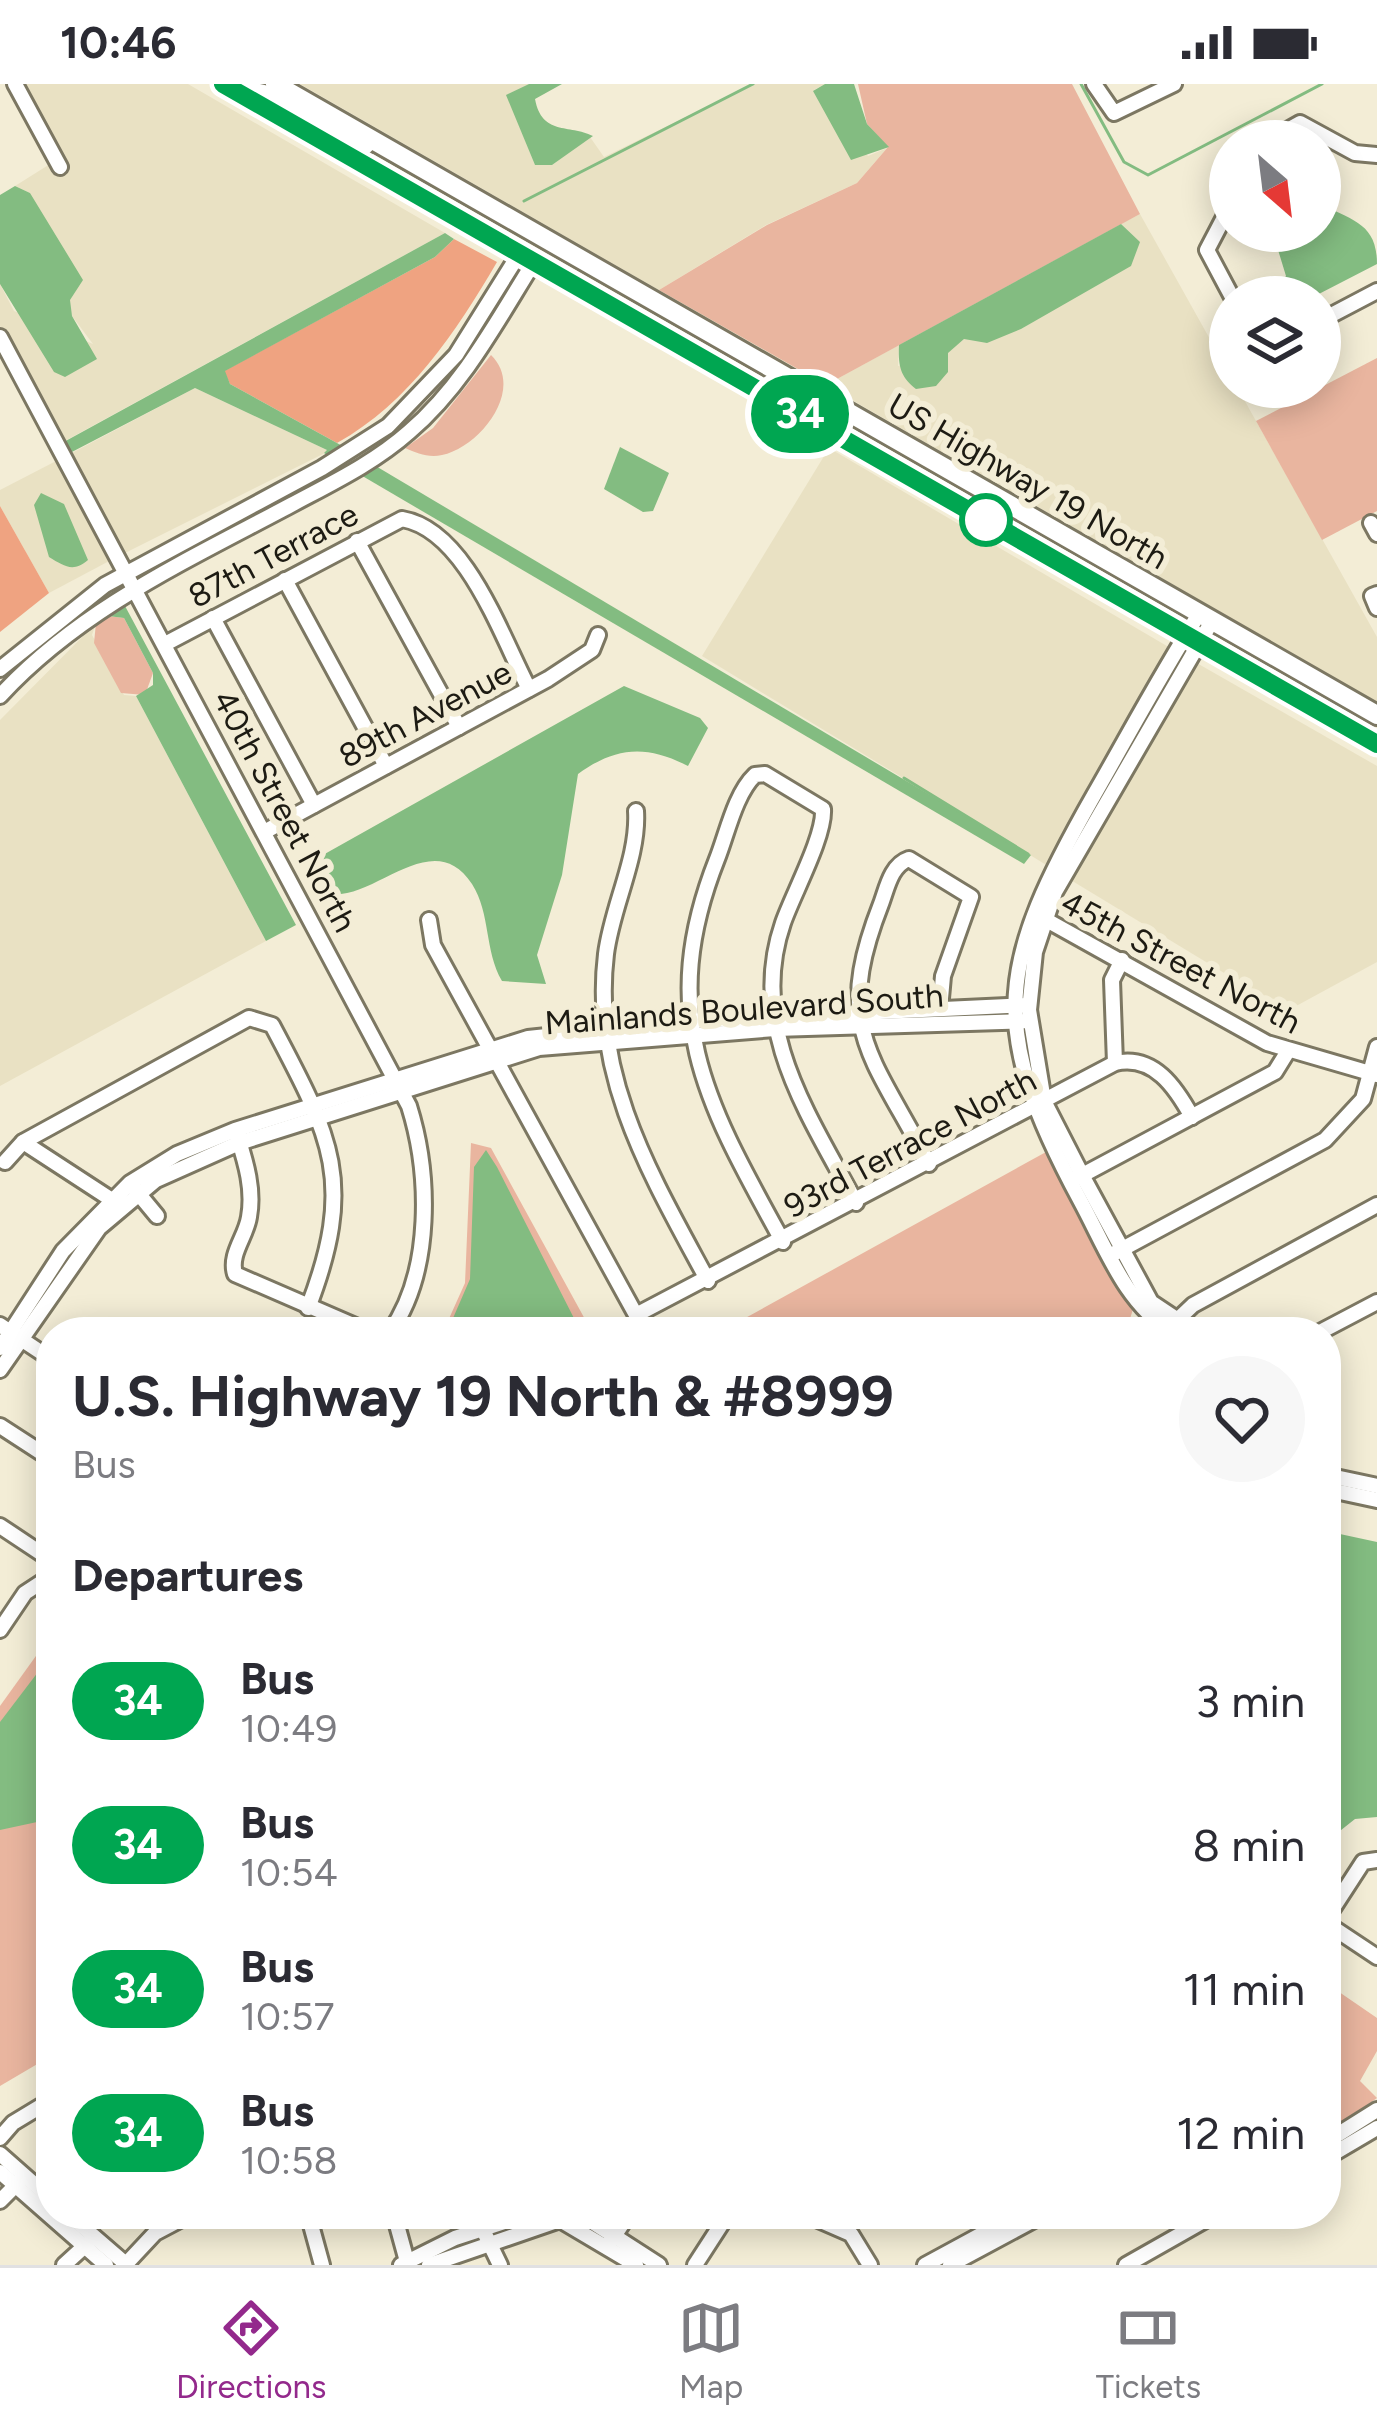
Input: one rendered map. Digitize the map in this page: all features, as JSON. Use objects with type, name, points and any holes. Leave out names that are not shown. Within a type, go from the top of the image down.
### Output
[{"type":"highway","name":"US Highway 19 North","points":[[275,84],[1377,719]]},
{"type":"highway","name":"US Highway 19 North","points":[[230,88],[1377,744]]},
{"type":"highway","points":[[230,88],[268,95],[360,145],[382,145]]},
{"type":"highway","points":[[354,159],[412,178],[508,233],[525,228]]},
{"type":"highway","points":[[526,258],[555,262],[743,367],[807,389]]},
{"type":"highway","points":[[814,422],[841,428],[965,498],[988,491]]},
{"type":"highway","points":[[1356,732],[1363,723],[1377,719]]},
{"type":"street","points":[[15,84],[60,167]]},
{"type":"street","points":[[1094,84],[1114,113],[1174,84]]},
{"type":"street","points":[[1341,145],[1355,153],[1377,155]]},
{"type":"street","points":[[1209,246],[1221,276]]},
{"type":"street","points":[[0,669],[47,627],[125,573],[381,430],[435,382],[526,258]]},
{"type":"street","points":[[0,696],[66,635],[134,590],[393,445],[456,382],[526,258]]},
{"type":"street","points":[[1341,310],[1377,291]]},
{"type":"street","name":"40th Street North","points":[[0,337],[7,367],[58,445],[399,1083],[417,1131],[424,1191],[418,1255],[395,1317]]},
{"type":"street","points":[[381,430],[393,445]]},
{"type":"street","name":"87th Terrace","points":[[165,644],[402,519],[443,536],[463,563],[529,689]]},
{"type":"street","points":[[357,541],[459,727]]},
{"type":"street","points":[[285,580],[386,766]]},
{"type":"street","points":[[1162,1317],[1116,1252],[1038,1104],[1022,1013],[1038,916],[1206,617]]},
{"type":"street","points":[[213,618],[314,805]]},
{"type":"street","name":"89th Avenue","points":[[266,830],[529,689],[592,650],[598,635]]},
{"type":"street","points":[[783,1242],[711,1106],[690,1028],[688,968],[698,912],[748,782],[765,774],[817,803],[824,818],[781,929],[774,1023],[786,1069],[856,1203]]},
{"type":"street","points":[[636,811],[637,834],[610,927],[606,1034],[632,1136],[708,1281]]},
{"type":"street","points":[[929,1163],[857,1017],[863,950],[894,870],[909,859],[967,890],[970,905],[944,976],[940,1009]]},
{"type":"street","name":"45th Street North","points":[[1038,916],[1288,1052],[1374,1074]]},
{"type":"street","points":[[429,920],[433,945],[492,1054]]},
{"type":"street","points":[[1121,960],[1112,980],[1115,1063],[1132,1061],[1168,1077],[1192,1117]]},
{"type":"street","name":"Mainlands Boulevard South","points":[[0,1348],[63,1251],[112,1200],[177,1154],[492,1054],[606,1034],[940,1009],[1022,1013]]},
{"type":"street","name":"Mainlands Boulevard South","points":[[857,1017],[1022,1013]]},
{"type":"street","points":[[4,1162],[23,1142],[249,1018],[261,1019],[272,1025],[316,1110],[334,1174],[336,1213],[331,1245],[308,1308]]},
{"type":"street","points":[[1116,1252],[1325,1140],[1353,1114],[1374,1074],[1377,1047]]},
{"type":"street","points":[[1076,1178],[1275,1072],[1288,1052]]},
{"type":"street","name":"93rd Terrace North","points":[[492,1054],[636,1315],[783,1242],[1115,1063]]},
{"type":"street","points":[[237,1136],[250,1212],[232,1263],[235,1274],[331,1317]]},
{"type":"street","points":[[23,1142],[112,1200]]},
{"type":"street","points":[[134,1188],[158,1216]]},
{"type":"street","name":"Mainlands Boulevard South","points":[[0,1370],[10,1332],[134,1188]]},
{"type":"street","points":[[1181,1317],[1192,1305],[1377,1205]]},
{"type":"street","points":[[1341,1321],[1377,1302]]},
{"type":"street","points":[[10,1332],[36,1349]]},
{"type":"street","points":[[0,1426],[36,1450]]},
{"type":"street","points":[[1341,1478],[1377,1486]]},
{"type":"street","points":[[1341,1492],[1377,1500]]},
{"type":"street","points":[[0,1526],[36,1550]]},
{"type":"street","points":[[0,1628],[36,1586]]},
{"type":"street","points":[[1341,1897],[1363,1862],[1377,1860]]},
{"type":"street","points":[[1341,1932],[1377,1958]]},
{"type":"street","points":[[0,2138],[36,2109]]},
{"type":"street","points":[[1341,2133],[1377,2110]]},
{"type":"street","points":[[1341,2149],[1377,2128]]},
{"type":"street","points":[[0,2154],[36,2198]]},
{"type":"street","points":[[0,2172],[36,2190]]},
{"type":"street","points":[[0,2201],[20,2181]]},
{"type":"street","points":[[72,2229],[126,2265],[163,2229]]},
{"type":"street","points":[[80,2229],[106,2265]]},
{"type":"street","points":[[312,2229],[322,2265]]},
{"type":"street","points":[[398,2229],[406,2264],[516,2229]]},
{"type":"street","points":[[429,2265],[498,2229]]},
{"type":"street","points":[[582,2229],[659,2265]]},
{"type":"street","points":[[597,2229],[636,2265]]},
{"type":"street","points":[[611,2241],[619,2229]]},
{"type":"street","points":[[695,2265],[718,2229]]},
{"type":"street","points":[[839,2229],[850,2234],[870,2265]]},
{"type":"street","points":[[926,2265],[992,2229]]},
{"type":"street","points":[[950,2265],[1017,2229]]},
{"type":"street","points":[[1126,2265],[1190,2229]]},
{"type":"street","points":[[486,2235],[500,2265]]},
{"type":"street","points":[[64,2265],[90,2242]]},
{"type":"shaded area","points":[[7,84],[59,174],[67,169],[21,84],[188,84],[445,233],[63,442],[0,326],[0,284],[14,311],[93,344],[72,316],[30,193],[15,186],[50,164]]},
{"type":"shaded area","points":[[300,84],[529,84],[507,95],[535,165],[552,165],[590,137],[604,157],[753,84],[825,84],[814,90],[868,156],[887,148],[857,183],[766,225],[659,290]]},
{"type":"shaded area","points":[[529,84],[562,84],[535,99],[539,111],[550,124],[593,136],[552,165],[535,165],[506,95]]},
{"type":"shaded area","points":[[825,84],[854,84],[867,124],[889,147],[851,160],[813,91]]},
{"type":"shaded area","points":[[858,84],[1072,84],[1140,214],[826,385],[659,290],[767,225],[857,183],[888,147],[867,124]]},
{"type":"shaded area","points":[[15,186],[30,193],[83,280],[70,300],[72,316],[97,359],[65,377],[54,372],[0,284],[0,195]]},
{"type":"shaded area","points":[[1140,214],[1209,337],[1209,408],[1249,408],[1377,637],[1377,702],[826,385],[899,345],[898,366],[947,353],[964,339],[1021,329],[1054,309],[1129,234],[1121,224]]},
{"type":"shaded area","points":[[1341,214],[1367,231],[1376,250],[1377,264],[1341,283],[1341,276],[1286,276],[1279,252],[1341,252]]},
{"type":"shaded area","points":[[1121,224],[1140,242],[1131,266],[1021,329],[987,343],[964,339],[948,353],[948,372],[936,386],[916,389],[906,380],[899,345]]},
{"type":"shaded area","points":[[445,233],[454,239],[435,257],[225,371],[230,384],[346,448],[330,457],[324,453],[327,450],[195,388],[68,454],[62,443]]},
{"type":"shaded area","points":[[454,239],[497,262],[429,364],[363,427],[337,443],[230,384],[224,371],[435,257]]},
{"type":"shaded area","points":[[491,355],[501,369],[503,384],[494,415],[483,429],[471,441],[442,455],[405,448],[433,428]]},
{"type":"shaded area","points":[[1377,358],[1377,511],[1322,540],[1256,421],[1281,408],[1341,408],[1341,377]]},
{"type":"shaded area","points":[[195,388],[329,451],[121,555],[68,455]]},
{"type":"shaded area","points":[[620,447],[669,473],[653,511],[643,512],[604,489]]},
{"type":"shaded area","points":[[829,448],[1172,649],[1048,866],[702,656]]},
{"type":"shaded area","points":[[60,459],[113,559],[49,593],[0,506],[0,490]]},
{"type":"shaded area","points":[[374,465],[1031,855],[1024,864],[359,474]]},
{"type":"shaded area","points":[[41,493],[64,504],[88,560],[83,564],[68,567],[49,557],[34,505]]},
{"type":"shaded area","points":[[0,506],[49,593],[0,632]]},
{"type":"shaded area","points":[[125,606],[296,925],[266,941],[136,696],[153,685],[153,673],[124,618],[108,616]]},
{"type":"shaded area","points":[[108,616],[124,618],[153,673],[145,695],[121,693],[94,643],[96,623]]},
{"type":"shaded area","points":[[96,623],[92,635],[124,695],[136,696],[266,941],[0,1086],[0,720]]},
{"type":"shaded area","points":[[1195,662],[1377,766],[1377,962],[1287,1011],[1069,879]]},
{"type":"shaded area","points":[[624,686],[700,718],[708,728],[688,766],[658,754],[631,752],[605,758],[578,774],[562,875],[537,955],[546,984],[502,981],[478,896],[457,867],[440,861],[422,863],[347,893],[329,894],[314,860]]},
{"type":"shaded area","points":[[471,1143],[491,1148],[584,1317],[450,1317],[465,1283]]},
{"type":"shaded area","points":[[486,1150],[573,1317],[454,1317],[470,1279],[474,1167]]},
{"type":"shaded area","points":[[1046,1152],[1133,1309],[1131,1317],[747,1317]]},
{"type":"shaded area","points":[[1341,1534],[1377,1542],[1377,1817],[1355,1819],[1341,1830]]},
{"type":"shaded area","points":[[36,1656],[36,2065],[0,2086],[0,1706]]},
{"type":"shaded area","points":[[36,1675],[36,1822],[0,1830],[0,1722]]},
{"type":"shaded area","points":[[1341,1993],[1377,2018],[1377,2051],[1360,2081],[1377,2098],[1341,2123]]},
{"type":"waterway","points":[[524,201],[753,84]]},
{"type":"waterway","points":[[1081,84],[1124,162],[1148,175],[1322,84]]},
{"type":"waterway","points":[[904,778],[1028,854]]},
{"type":"bus line","name":"34","points":[[223,84],[1377,744]]}]
